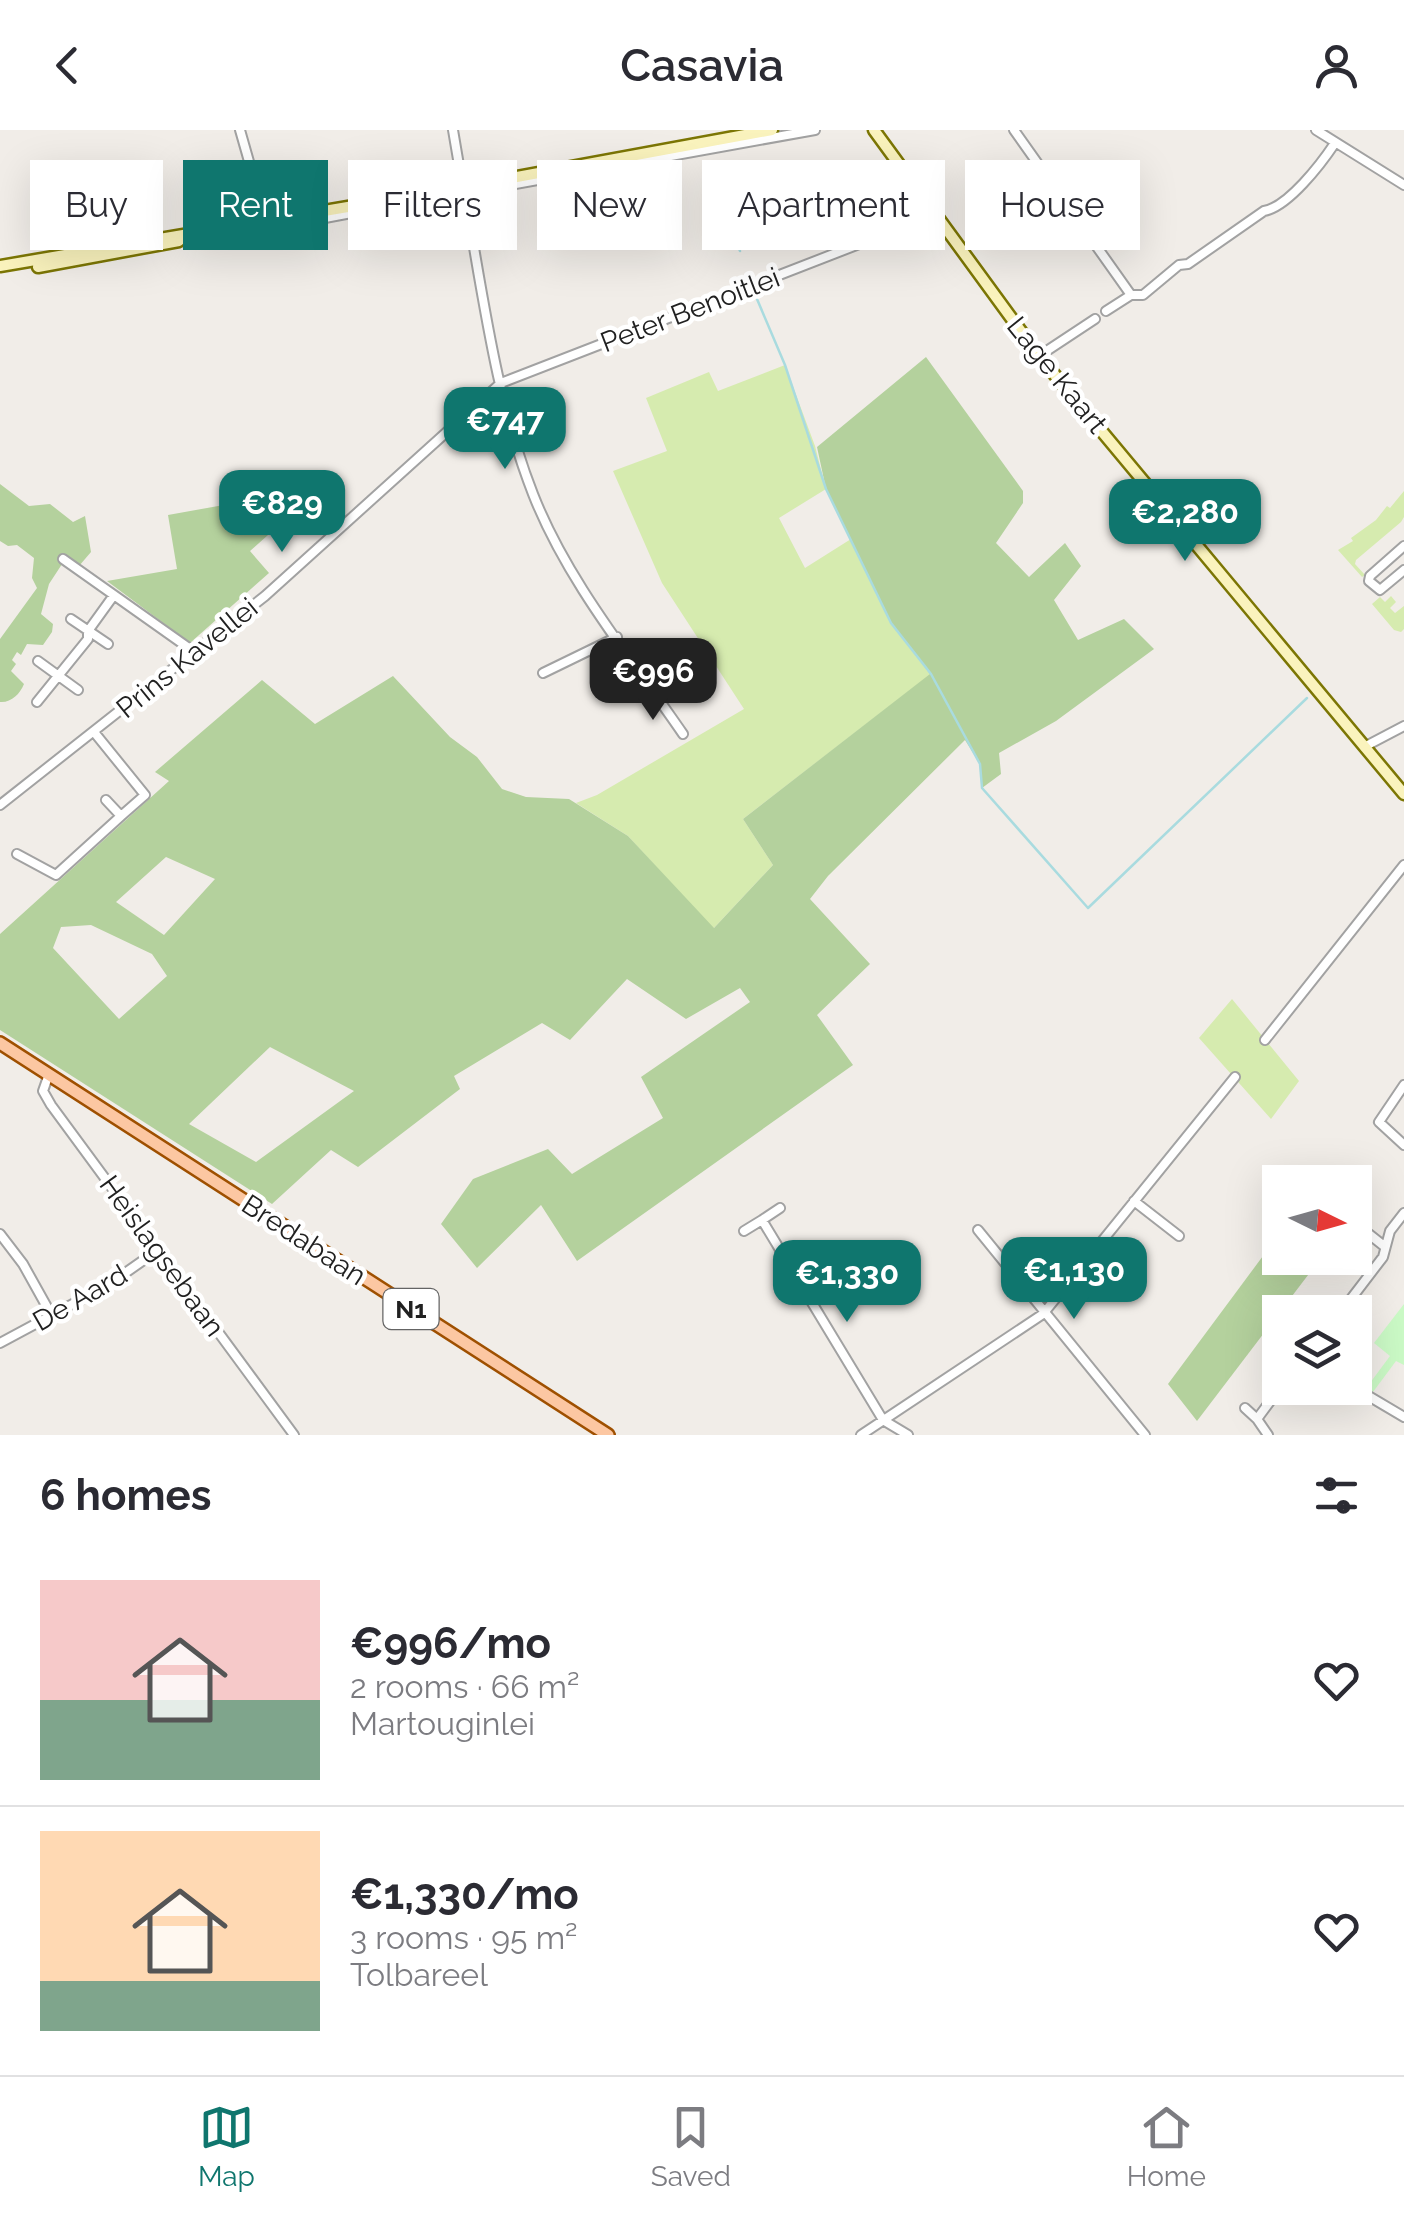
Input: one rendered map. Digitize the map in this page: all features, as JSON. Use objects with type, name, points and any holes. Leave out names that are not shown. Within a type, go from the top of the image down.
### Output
[{"type":"main road","name":"Bredabaan","points":[[0,1043],[608,1435]]},
{"type":"street","points":[[240,130],[249,160]]},
{"type":"street","points":[[453,130],[458,160]]},
{"type":"street","points":[[517,181],[772,130]]},
{"type":"street","points":[[517,182],[815,130]]},
{"type":"street","name":"Lage Kaart","points":[[873,130],[895,160]]},
{"type":"street","points":[[1014,130],[1131,295]]},
{"type":"street","points":[[1316,130],[1404,185]]},
{"type":"street","points":[[1106,311],[1131,295],[1144,295],[1179,266],[1188,264],[1289,198],[1335,143]]},
{"type":"street","points":[[0,270],[213,230],[348,211]]},
{"type":"street","name":"Lage Kaart","points":[[945,230],[1039,356],[1404,794]]},
{"type":"street","points":[[475,250],[501,383],[534,497],[570,567],[683,734]]},
{"type":"street","name":"Peter Benoitlei","points":[[501,383],[844,250]]},
{"type":"street","points":[[1039,356],[1094,319]]},
{"type":"street","name":"Prins Kavellei","points":[[0,805],[265,596],[501,383]]},
{"type":"street","points":[[1404,546],[1369,579],[1380,590],[1404,570]]},
{"type":"street","points":[[63,559],[193,651]]},
{"type":"street","points":[[37,702],[88,639],[88,630],[114,595]]},
{"type":"street","points":[[70,618],[108,644]]},
{"type":"street","points":[[543,673],[617,638]]},
{"type":"street","points":[[38,662],[78,690]]},
{"type":"street","points":[[1364,747],[1404,726]]},
{"type":"street","points":[[17,854],[56,875],[144,795],[94,732]]},
{"type":"street","points":[[106,800],[121,816]]},
{"type":"street","points":[[1265,1040],[1404,865]]},
{"type":"street","name":"Heislagsebaan","points":[[49,1074],[44,1095],[293,1435]]},
{"type":"street","points":[[861,1435],[1043,1314],[1235,1077]]},
{"type":"street","points":[[1404,1085],[1378,1122],[1404,1145]]},
{"type":"street","points":[[1134,1201],[1180,1236]]},
{"type":"street","points":[[744,1231],[780,1208]]},
{"type":"street","points":[[1354,1295],[1383,1257],[1384,1246],[1404,1213]]},
{"type":"street","points":[[762,1220],[883,1420],[908,1435]]},
{"type":"street","points":[[978,1230],[1144,1435]]},
{"type":"street","points":[[0,1234],[52,1316]]},
{"type":"street","points":[[1372,1237],[1384,1246]]},
{"type":"street","name":"De Aard","points":[[0,1343],[108,1285],[158,1250]]},
{"type":"street","points":[[1372,1399],[1404,1418]]},
{"type":"street","points":[[1258,1419],[1268,1405]]},
{"type":"street","points":[[1245,1408],[1268,1435]]},
{"type":"green space","points":[[926,357],[1023,491],[1023,503],[996,543],[1029,577],[1065,543],[1081,566],[1054,600],[1078,640],[1124,619],[1154,649],[1056,721],[999,753],[1001,774],[982,788],[980,764],[965,740],[828,876],[810,899],[870,964],[817,1015],[853,1065],[577,1261],[541,1205],[477,1268],[441,1224],[473,1179],[548,1149],[572,1174],[663,1118],[641,1077],[750,1002],[740,988],[686,1019],[627,979],[570,1040],[542,1023],[454,1076],[460,1089],[358,1167],[331,1150],[272,1204],[0,1030],[0,934],[169,781],[155,772],[262,680],[315,724],[393,676],[450,737],[477,757],[502,789],[526,797],[569,799],[628,836],[714,928],[773,865],[743,819],[930,674],[891,623],[826,489],[817,447]],"holes":[[[166,857],[215,879],[164,935],[116,902]],[[91,925],[152,954],[167,976],[119,1019],[53,948],[61,927]],[[270,1047],[354,1091],[256,1162],[189,1124]]]},
{"type":"green space","points":[[785,365],[815,446],[826,489],[779,518],[805,568],[851,539],[891,623],[931,674],[743,819],[773,865],[713,929],[628,836],[576,803],[597,795],[744,709],[662,583],[613,471],[667,451],[646,398],[709,372],[718,391]]},
{"type":"green space","points":[[0,484],[29,506],[50,504],[73,522],[85,516],[91,552],[79,566],[66,558],[49,584],[41,614],[53,624],[52,632],[43,645],[27,644],[21,655],[17,652],[11,671],[24,684],[15,697],[0,702],[0,639],[37,588],[32,578],[34,558],[17,545],[8,546],[0,541]]},
{"type":"green space","points":[[1404,491],[1401,522],[1356,560],[1365,575],[1362,577],[1338,550],[1353,541],[1351,538],[1376,520],[1387,506],[1390,508]]},
{"type":"green space","points":[[257,499],[268,535],[250,551],[269,573],[190,643],[107,581],[177,569],[168,515]]},
{"type":"green space","points":[[1391,596],[1396,602],[1390,608],[1395,613],[1404,606],[1401,632],[1394,630],[1372,604],[1380,597],[1385,602]]},
{"type":"green space","points":[[1232,999],[1299,1081],[1271,1119],[1199,1038]]},
{"type":"green space","points":[[1262,1257],[1262,1275],[1308,1275],[1293,1295],[1262,1295],[1262,1336],[1197,1421],[1168,1384]]},
{"type":"green space","points":[[1404,1304],[1404,1365],[1396,1361],[1373,1392],[1372,1380],[1390,1356],[1374,1343]]},
{"type":"waterway","points":[[754,292],[785,365],[826,489],[891,623],[931,674],[980,764],[982,788],[1088,908],[1307,698]]}]
